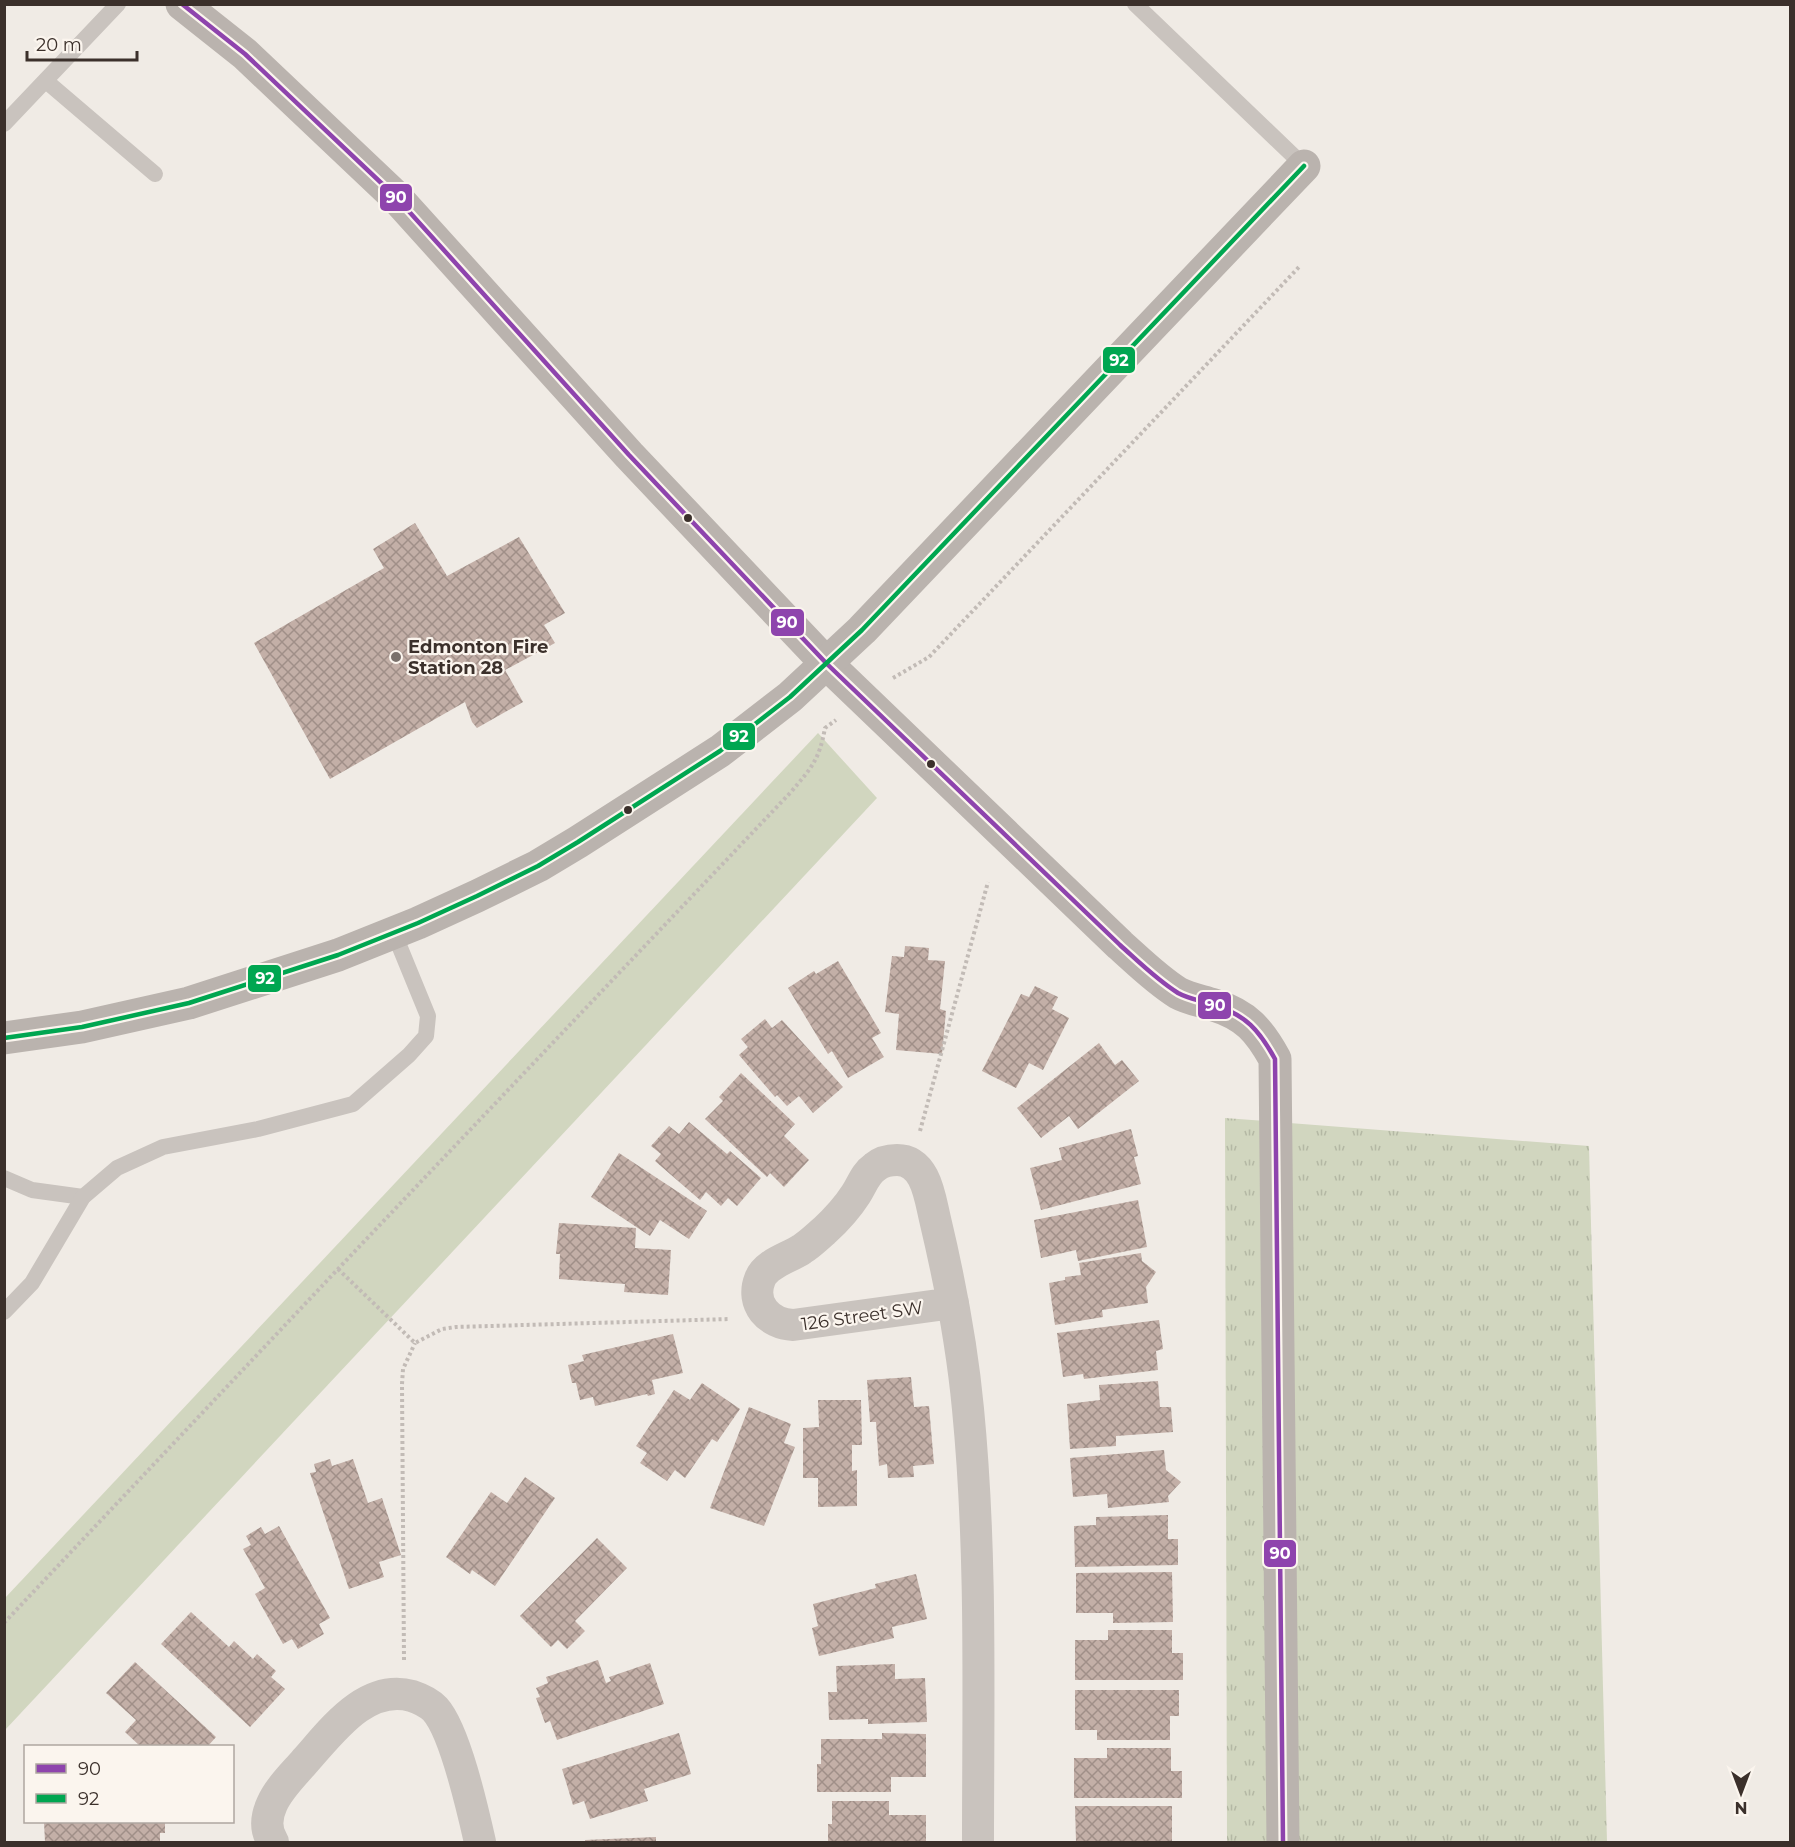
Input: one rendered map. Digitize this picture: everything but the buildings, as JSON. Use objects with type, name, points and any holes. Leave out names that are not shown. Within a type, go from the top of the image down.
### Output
[{"type":"street","points":[[182,4],[245,54],[395,196],[629,455],[827,664],[1145,968],[1181,994],[1243,1017],[1264,1039],[1275,1059],[1283,1842]]},
{"type":"street","points":[[4,1038],[81,1027],[189,1003],[338,955],[394,933],[538,866],[720,751],[790,697],[870,621],[1304,166]]},
{"type":"street","points":[[770,1318],[760,1306],[758,1293],[759,1281],[764,1272],[803,1249],[834,1222],[856,1195],[866,1176],[876,1166],[887,1160],[900,1160],[911,1164],[923,1176],[928,1189],[953,1303],[968,1408],[978,1558],[978,1842]]},
{"type":"street","name":"126 Street SW","points":[[770,1318],[781,1324],[793,1325],[953,1303]]},
{"type":"street","points":[[273,1842],[266,1827],[272,1802],[282,1787],[326,1737],[356,1708],[387,1694],[405,1694],[421,1699],[434,1708],[443,1720],[472,1806],[480,1842]]},
{"type":"lane","points":[[4,124],[118,4]]},
{"type":"lane","points":[[1136,4],[1304,166]]},
{"type":"lane","points":[[46,81],[155,174]]},
{"type":"lane","points":[[4,1312],[32,1282],[83,1197],[117,1168],[163,1148],[258,1129],[353,1104],[409,1055],[426,1036],[428,1016],[394,933]]},
{"type":"lane","points":[[4,1178],[32,1190],[83,1197]]},
{"type":"path","points":[[904,671],[929,657],[1299,267]]},
{"type":"path","points":[[4,1623],[790,792],[815,764],[821,750],[825,728]]},
{"type":"path","points":[[911,1164],[988,882]]},
{"type":"path","points":[[338,1269],[416,1343]]},
{"type":"path","points":[[405,1694],[402,1384],[403,1369],[416,1343],[442,1329],[456,1327],[770,1318]]},
{"type":"green space","points":[[818,733],[877,798],[5,1730],[5,1598]]},
{"type":"green space","points":[[1225,1118],[1589,1146],[1607,1842],[1227,1842]]},
{"type":"transit line","name":"90","points":[[182,4],[245,54],[395,196],[629,455],[827,664],[1148,970],[1178,993],[1225,1009],[1243,1019],[1257,1032],[1275,1059],[1283,1842]]},
{"type":"transit line","name":"92","points":[[4,1038],[82,1027],[189,1003],[338,955],[418,923],[538,866],[720,751],[790,697],[862,630],[1304,166]]},
{"type":"place","name":"Edmonton Fire Station 28","points":[[396,657]]}]
